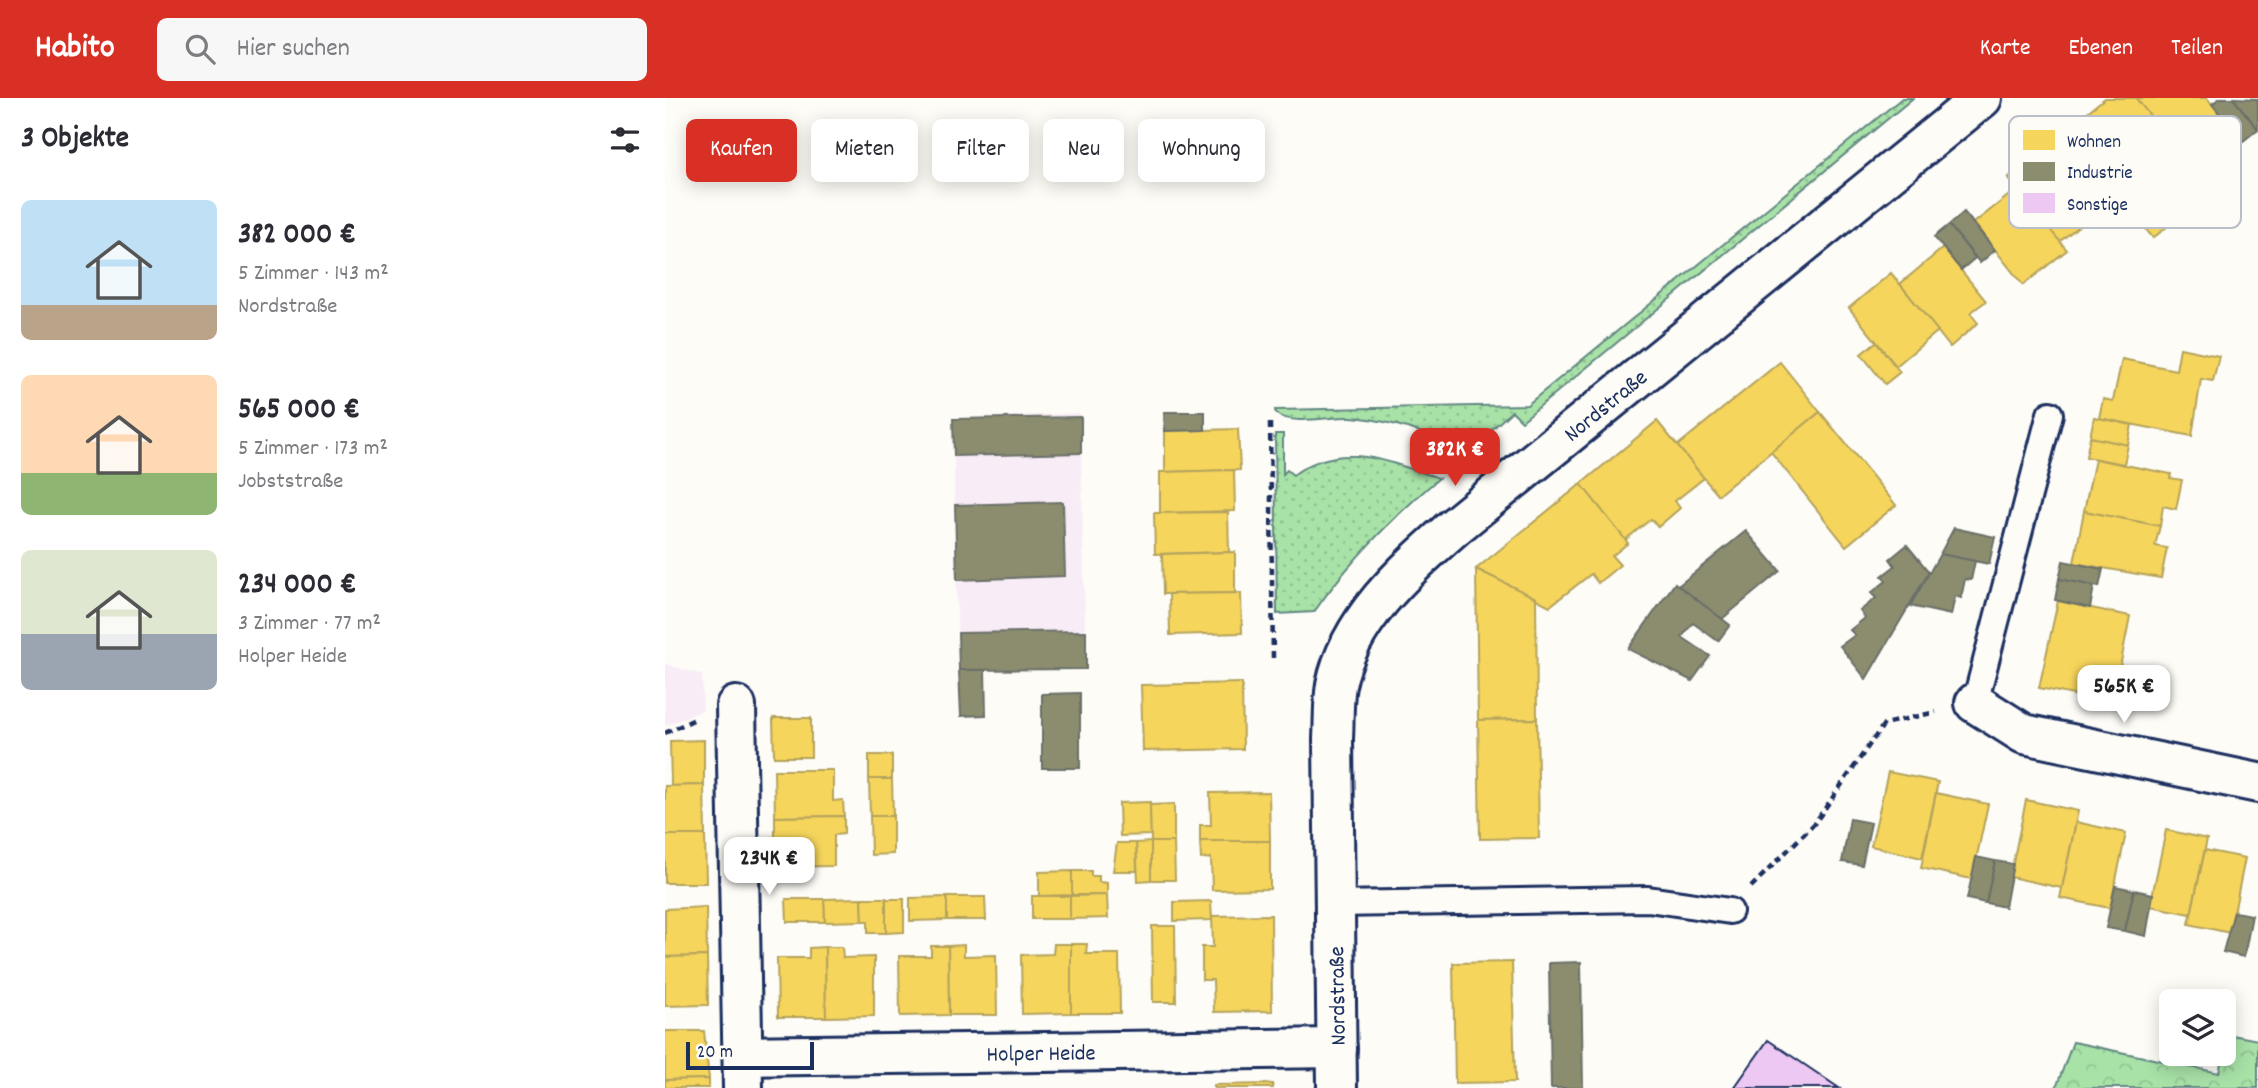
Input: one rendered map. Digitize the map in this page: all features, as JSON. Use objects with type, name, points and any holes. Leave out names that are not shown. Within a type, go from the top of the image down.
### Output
[{"type":"street","name":"Nordstraße","points":[[1338,1088],[1333,739],[1336,685],[1346,656],[1361,627],[1399,576],[1479,507],[1982,98]]},
{"type":"street","points":[[1975,703],[2024,734],[2258,783]]},
{"type":"street","name":"Holper Heide","points":[[736,706],[743,1072],[1337,1048]]},
{"type":"lane","points":[[1975,703],[2050,414]]},
{"type":"lane","points":[[1335,904],[1649,899],[1730,911]]},
{"type":"path","points":[[1270,423],[1273,659]]},
{"type":"path","points":[[1730,911],[1756,880],[1814,824],[1884,724],[1975,703]]},
{"type":"shaded area","points":[[1080,413],[1086,669],[958,670],[953,419]]},
{"type":"shaded area","points":[[665,664],[702,675],[703,710],[665,726]]},
{"type":"green space","points":[[1902,98],[1913,98],[1522,421],[1512,411],[1490,431],[1498,441],[1488,450],[1476,450],[1367,419],[1342,417],[1302,420],[1276,414],[1275,410],[1527,405]]},
{"type":"green space","points":[[1275,434],[1283,434],[1283,474],[1287,470],[1293,475],[1311,464],[1347,456],[1383,461],[1439,478],[1372,540],[1314,612],[1277,614]]},
{"type":"green space","points":[[2236,1036],[2258,1040],[2258,1088],[2056,1088],[2073,1042],[2159,1060],[2159,1066],[2186,1066],[2219,1073],[2220,1066],[2236,1066]]},
{"type":"building: Wohnen","points":[[2105,98],[2136,98],[2151,116],[2082,116]]},
{"type":"building: Wohnen","points":[[2136,98],[2207,98],[2221,116],[2150,116]]},
{"type":"building: Wohnen","points":[[2009,195],[2009,228],[2049,228],[2067,250],[2023,285],[1974,223]]},
{"type":"building: Wohnen","points":[[2048,228],[2076,228],[2059,242]]},
{"type":"building: Wohnen","points":[[2145,228],[2165,228],[2153,238]]},
{"type":"building: Wohnen","points":[[1943,248],[1986,301],[1970,313],[1978,323],[1950,347],[1900,284]]},
{"type":"building: Wohnen","points":[[1891,273],[1938,331],[1896,366],[1849,308]]},
{"type":"building: Wohnen","points":[[1876,342],[1900,372],[1885,384],[1861,354]]},
{"type":"building: Wohnen","points":[[2180,348],[2219,356],[2213,381],[2201,379],[2192,436],[2099,418],[2103,399],[2113,401],[2122,359],[2176,370]]},
{"type":"building: Wohnen","points":[[1780,362],[1820,412],[1718,495],[1677,446]]},
{"type":"building: Wohnen","points":[[1820,412],[1896,505],[1846,546],[1771,452]]},
{"type":"building: Wohnen","points":[[2094,417],[2132,425],[2128,445],[2090,437]]},
{"type":"building: Wohnen","points":[[1657,421],[1704,478],[1675,501],[1680,508],[1658,527],[1651,519],[1625,540],[1581,484]]},
{"type":"building: Wohnen","points":[[1238,429],[1240,470],[1165,472],[1165,431]]},
{"type":"building: Wohnen","points":[[2090,437],[2128,445],[2124,464],[2086,457]]},
{"type":"building: Wohnen","points":[[2095,459],[2171,474],[2170,478],[2182,480],[2176,509],[2163,506],[2160,526],[2084,511]]},
{"type":"building: Wohnen","points":[[1234,470],[1235,511],[1160,513],[1160,472]]},
{"type":"building: Wohnen","points":[[1581,484],[1628,543],[1612,556],[1620,565],[1598,583],[1591,574],[1550,606],[1476,569]]},
{"type":"building: Wohnen","points":[[2084,511],[2160,526],[2155,546],[2167,548],[2161,578],[2074,563]]},
{"type":"building: Wohnen","points":[[1228,512],[1229,552],[1155,554],[1154,513]]},
{"type":"building: Wohnen","points":[[1235,552],[1235,593],[1163,594],[1162,554]]},
{"type":"building: Wohnen","points":[[1476,569],[1536,598],[1537,719],[1478,720]]},
{"type":"building: Wohnen","points":[[1241,593],[1242,633],[1170,635],[1169,594]]},
{"type":"building: Wohnen","points":[[2058,601],[2130,616],[2113,703],[2039,688]]},
{"type":"building: Wohnen","points":[[1242,683],[1243,749],[1143,751],[1141,685]]},
{"type":"building: Wohnen","points":[[773,718],[811,718],[811,757],[774,757]]},
{"type":"building: Wohnen","points":[[1537,719],[1539,838],[1480,839],[1478,720]]},
{"type":"building: Wohnen","points":[[704,740],[704,785],[671,786],[670,741]]},
{"type":"building: Wohnen","points":[[869,755],[892,755],[892,779],[869,779]]},
{"type":"building: Wohnen","points":[[774,770],[833,770],[833,801],[843,800],[844,816],[775,817]]},
{"type":"building: Wohnen","points":[[1888,772],[1938,782],[1922,858],[1871,846]]},
{"type":"building: Wohnen","points":[[869,779],[892,779],[893,816],[870,816]]},
{"type":"building: Wohnen","points":[[704,785],[705,835],[665,835],[665,786]]},
{"type":"building: Wohnen","points":[[1269,792],[1270,841],[1200,841],[1200,825],[1211,825],[1210,793]]},
{"type":"building: Wohnen","points":[[1936,793],[1988,804],[1972,879],[1921,868]]},
{"type":"building: Wohnen","points":[[2026,800],[2078,811],[2062,888],[2010,877]]},
{"type":"building: Wohnen","points":[[1150,802],[1151,835],[1120,836],[1119,803]]},
{"type":"building: Wohnen","points":[[1174,804],[1174,842],[1151,842],[1150,805]]},
{"type":"building: Wohnen","points":[[844,816],[844,834],[834,835],[834,866],[775,867],[775,817]]},
{"type":"building: Wohnen","points":[[870,816],[893,816],[893,854],[871,855]]},
{"type":"building: Wohnen","points":[[2076,822],[2126,833],[2110,908],[2060,898]]},
{"type":"building: Wohnen","points":[[2166,830],[2207,839],[2191,914],[2150,906]]},
{"type":"building: Wohnen","points":[[665,835],[705,835],[706,883],[665,883]]},
{"type":"building: Wohnen","points":[[1200,841],[1270,841],[1270,889],[1212,890],[1211,858],[1201,859]]},
{"type":"building: Wohnen","points":[[1151,842],[1174,842],[1175,880],[1151,880]]},
{"type":"building: Wohnen","points":[[1151,842],[1151,880],[1138,881],[1136,843]]},
{"type":"building: Wohnen","points":[[1117,843],[1136,843],[1137,871],[1113,871]]},
{"type":"building: Wohnen","points":[[2205,850],[2245,858],[2230,933],[2189,924]]},
{"type":"building: Wohnen","points":[[1072,871],[1091,871],[1091,876],[1099,876],[1099,882],[1107,883],[1107,895],[1072,895]]},
{"type":"building: Wohnen","points":[[1072,871],[1072,895],[1039,896],[1039,872]]},
{"type":"building: Wohnen","points":[[1107,895],[1108,918],[1070,919],[1070,896]]},
{"type":"building: Wohnen","points":[[1032,896],[1070,896],[1070,919],[1032,919]]},
{"type":"building: Wohnen","points":[[947,897],[947,920],[910,921],[910,898]]},
{"type":"building: Wohnen","points":[[947,897],[985,897],[986,920],[947,920]]},
{"type":"building: Wohnen","points":[[862,898],[863,921],[825,922],[824,899]]},
{"type":"building: Wohnen","points":[[862,898],[886,898],[886,933],[868,933],[868,921],[863,921]]},
{"type":"building: Wohnen","points":[[786,899],[824,899],[825,922],[787,922]]},
{"type":"building: Wohnen","points":[[886,899],[904,899],[904,932],[886,933]]},
{"type":"building: Wohnen","points":[[1211,901],[1212,920],[1174,921],[1174,902]]},
{"type":"building: Wohnen","points":[[706,907],[707,956],[665,957],[665,909]]},
{"type":"building: Wohnen","points":[[1271,915],[1272,1011],[1214,1012],[1213,980],[1202,980],[1202,947],[1213,947],[1212,916]]},
{"type":"building: Wohnen","points":[[1152,926],[1175,926],[1176,1002],[1153,1002]]},
{"type":"building: Wohnen","points":[[1054,944],[1071,944],[1071,1013],[1022,1014],[1021,955],[1053,954]]},
{"type":"building: Wohnen","points":[[1071,944],[1087,944],[1086,954],[1119,954],[1120,1013],[1071,1013]]},
{"type":"building: Wohnen","points":[[964,945],[964,956],[996,955],[997,1015],[949,1015],[948,946]]},
{"type":"building: Wohnen","points":[[931,946],[948,946],[949,1015],[900,1016],[899,956],[931,956]]},
{"type":"building: Wohnen","points":[[825,947],[826,1017],[778,1017],[777,958],[809,958],[809,948]]},
{"type":"building: Wohnen","points":[[825,947],[842,947],[843,958],[874,957],[874,1016],[826,1017]]},
{"type":"building: Wohnen","points":[[707,956],[708,1005],[665,1006],[665,957]]},
{"type":"building: Wohnen","points":[[1512,962],[1515,1082],[1455,1083],[1453,963]]},
{"type":"building: Wohnen","points":[[665,1031],[704,1031],[709,1079],[665,1080]]},
{"type":"building: Wohnen","points":[[709,1079],[709,1088],[665,1088],[665,1080]]},
{"type":"building: Wohnen","points":[[1273,1084],[1273,1088],[1214,1088],[1214,1085]]},
{"type":"building: Industrie","points":[[2220,98],[2233,98],[2258,129],[2242,142],[2241,116],[2221,116],[2212,104]]},
{"type":"building: Industrie","points":[[2233,98],[2258,99],[2258,129]]},
{"type":"building: Industrie","points":[[1964,212],[1995,250],[1980,263],[1949,225]]},
{"type":"building: Industrie","points":[[1949,225],[1975,258],[1961,270],[1934,237]]},
{"type":"building: Industrie","points":[[1164,412],[1205,412],[1205,430],[1165,431]]},
{"type":"building: Industrie","points":[[1081,417],[1081,453],[954,456],[953,419]]},
{"type":"building: Industrie","points":[[1063,502],[1065,576],[957,580],[955,505]]},
{"type":"building: Industrie","points":[[1954,528],[1995,537],[1989,564],[1940,554]]},
{"type":"building: Industrie","points":[[1746,531],[1780,571],[1722,619],[1678,586]]},
{"type":"building: Industrie","points":[[1907,545],[1929,572],[1866,679],[1840,646],[1855,635],[1850,630],[1865,618],[1860,611],[1876,598],[1871,593],[1886,581],[1882,576],[1895,566],[1890,559]]},
{"type":"building: Industrie","points":[[1940,554],[1975,561],[1971,580],[1965,579],[1961,598],[1955,596],[1951,615],[1910,606]]},
{"type":"building: Industrie","points":[[2063,561],[2103,569],[2099,587],[2059,579]]},
{"type":"building: Industrie","points":[[2059,579],[2094,586],[2090,608],[2055,600]]},
{"type":"building: Industrie","points":[[1675,583],[1730,625],[1718,641],[1693,623],[1682,637],[1710,656],[1692,681],[1628,649]]},
{"type":"building: Industrie","points":[[1086,631],[1086,669],[959,670],[958,633]]},
{"type":"building: Industrie","points":[[959,670],[985,670],[986,715],[961,716]]},
{"type":"building: Industrie","points":[[1080,693],[1080,768],[1042,768],[1042,694]]},
{"type":"building: Industrie","points":[[1850,819],[1871,823],[1862,865],[1842,862]]},
{"type":"building: Industrie","points":[[1976,857],[1995,861],[1986,903],[1967,899]]},
{"type":"building: Industrie","points":[[1995,861],[2013,864],[2005,907],[1986,903]]},
{"type":"building: Industrie","points":[[2115,886],[2134,890],[2125,931],[2106,928]]},
{"type":"building: Industrie","points":[[2134,890],[2153,894],[2146,936],[2125,931]]},
{"type":"building: Industrie","points":[[2234,912],[2252,915],[2244,957],[2223,952]]},
{"type":"building: Industrie","points":[[1581,962],[1583,1088],[1551,1088],[1549,963]]},
{"type":"building: Sonstige","points":[[1768,1040],[1839,1088],[1734,1088]]}]
